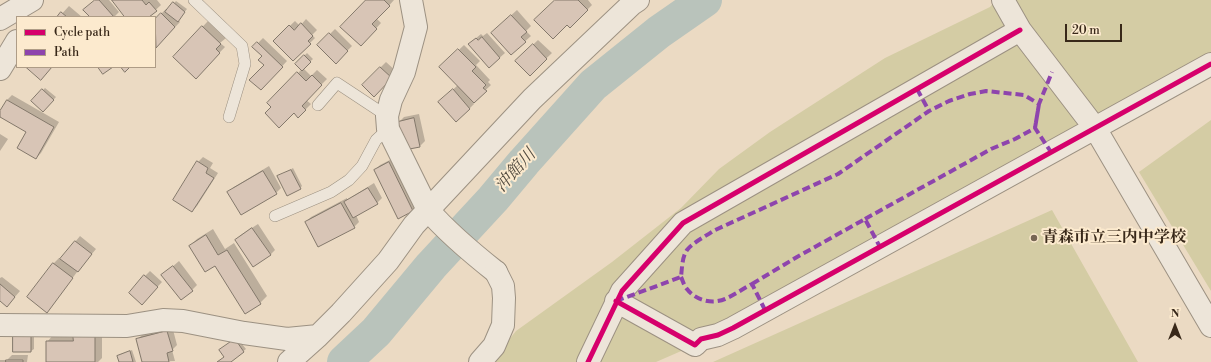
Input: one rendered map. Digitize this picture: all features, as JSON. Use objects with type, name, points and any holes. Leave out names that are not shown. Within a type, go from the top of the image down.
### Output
[{"type":"street","points":[[411,0],[416,28],[404,72],[391,100],[387,122],[432,215],[488,265],[503,286],[503,325],[494,346],[480,362]]},
{"type":"street","points":[[289,362],[318,336],[388,261],[414,224],[432,215],[532,99],[605,29],[638,0]]},
{"type":"street","points":[[1003,0],[1020,30],[1095,128],[1211,326]]},
{"type":"street","points":[[0,19],[27,7]]},
{"type":"street","points":[[588,362],[622,291],[683,223],[1020,30]]},
{"type":"street","points":[[0,70],[16,43]]},
{"type":"street","points":[[616,301],[695,345],[701,339],[718,335],[733,328],[1211,64]]},
{"type":"street","points":[[0,325],[127,326],[163,320],[183,321],[244,333],[287,339],[318,336]]},
{"type":"lane","points":[[194,0],[242,46],[245,64],[229,118]]},
{"type":"lane","points":[[275,216],[331,192],[349,180],[362,166],[387,122],[337,83],[318,105]]},
{"type":"shaded area","points":[[996,0],[1211,0],[1211,53],[718,335],[656,362],[491,362],[516,331],[612,262],[681,208],[719,169],[770,132],[885,58],[990,7]]},
{"type":"shaded area","points":[[1211,120],[1211,291],[1139,172]]},
{"type":"shaded area","points":[[1052,210],[1138,362],[713,362]]},
{"type":"building","points":[[95,0],[99,0],[113,16],[89,16],[83,10]]},
{"type":"building","points":[[112,0],[142,0],[146,5],[149,2],[157,11],[150,16],[124,16]]},
{"type":"building","points":[[366,0],[384,0],[390,6],[372,24],[377,29],[361,46],[340,27]]},
{"type":"building","points":[[555,0],[578,0],[588,10],[570,28],[567,25],[553,39],[534,20]]},
{"type":"building","points":[[173,2],[185,12],[178,22],[165,12]]},
{"type":"building","points":[[61,12],[66,16],[58,16]]},
{"type":"building","points":[[161,13],[175,27],[156,48],[156,18]]},
{"type":"building","points":[[511,15],[527,32],[521,37],[526,42],[511,55],[491,33]]},
{"type":"building","points":[[301,23],[313,36],[308,41],[311,44],[293,61],[273,41],[289,25],[294,30]]},
{"type":"building","points":[[202,26],[221,44],[216,49],[220,53],[196,79],[173,57]]},
{"type":"building","points":[[329,33],[348,51],[336,64],[317,45]]},
{"type":"building","points":[[482,37],[500,58],[489,68],[468,44],[476,38],[478,40]]},
{"type":"building","points":[[257,42],[283,67],[261,90],[249,80],[264,65],[258,60],[262,56],[252,47]]},
{"type":"building","points":[[533,44],[547,59],[530,76],[515,61]]},
{"type":"building","points":[[458,49],[476,67],[472,71],[486,85],[483,88],[487,91],[474,103],[439,67]]},
{"type":"building","points":[[304,55],[311,62],[302,71],[295,64]]},
{"type":"building","points":[[380,67],[392,78],[374,97],[362,85]]},
{"type":"building","points":[[27,68],[51,68],[41,80]]},
{"type":"building","points":[[99,68],[112,68],[103,74]]},
{"type":"building","points":[[122,68],[129,68],[125,72]]},
{"type":"building","points":[[297,72],[306,81],[312,75],[322,85],[302,106],[306,110],[298,118],[294,113],[279,128],[265,113],[271,107],[267,103]]},
{"type":"building","points":[[42,89],[54,100],[43,112],[31,101]]},
{"type":"building","points":[[453,89],[470,109],[456,122],[438,102]]},
{"type":"building","points":[[7,100],[54,127],[36,159],[17,148],[26,132],[0,117],[0,111]]},
{"type":"building","points":[[414,118],[420,147],[404,150],[398,122]]},
{"type":"building","points":[[197,161],[208,168],[206,173],[214,178],[192,212],[173,200]]},
{"type":"building","points":[[389,162],[413,211],[398,219],[374,170]]},
{"type":"building","points":[[291,170],[301,189],[287,196],[277,176]]},
{"type":"building","points":[[263,171],[277,194],[241,215],[227,192]]},
{"type":"building","points":[[368,188],[378,204],[353,218],[344,202]]},
{"type":"building","points":[[341,203],[355,228],[318,247],[305,222]]},
{"type":"building","points":[[252,228],[271,255],[253,267],[235,240]]},
{"type":"building","points":[[206,235],[218,255],[227,250],[261,304],[245,314],[215,266],[205,272],[189,246]]},
{"type":"building","points":[[75,241],[92,254],[78,272],[60,259]]},
{"type":"building","points":[[53,263],[73,278],[47,313],[27,297]]},
{"type":"building","points":[[173,266],[193,291],[181,300],[161,275]]},
{"type":"building","points":[[144,275],[158,287],[142,305],[129,293]]},
{"type":"building","points":[[0,284],[15,297],[7,307],[0,301]]},
{"type":"building","points":[[167,331],[173,351],[167,353],[169,362],[142,362],[136,339]]},
{"type":"building","points":[[13,333],[31,333],[31,352],[13,352]]},
{"type":"building","points":[[73,334],[95,334],[95,362],[46,362],[46,341],[73,341]]},
{"type":"building","points":[[235,339],[244,352],[231,362],[217,362],[224,357],[219,350]]},
{"type":"building","points":[[130,351],[133,362],[119,362],[117,356]]},
{"type":"building","points":[[6,360],[23,360],[23,362],[6,362]]},
{"type":"waterway","name":"沖館川","points":[[344,362],[376,332],[431,266],[493,199],[593,85],[659,32],[705,0]]},
{"type":"marked path","points":[[616,301],[681,277],[682,263],[685,253],[689,247],[699,240],[713,231],[838,174],[929,111],[949,101],[970,94],[986,91],[1024,95],[1039,104],[1052,72]]},
{"type":"marked path","points":[[917,89],[929,111]]},
{"type":"marked path","points":[[865,219],[991,149],[1015,139],[1035,128],[1039,104],[1035,128],[1051,152]]},
{"type":"marked path","points":[[752,284],[865,219],[880,247]]},
{"type":"marked path","points":[[681,277],[685,286],[691,293],[706,301],[722,300],[734,295],[752,284],[765,310]]},
{"type":"cycle path","points":[[588,362],[622,291],[683,223],[1020,30]]},
{"type":"cycle path","points":[[616,301],[695,345],[701,339],[718,335],[733,328],[1211,64]]},
{"type":"place","name":"青森市立三内中学校","points":[[1034,238]]}]
